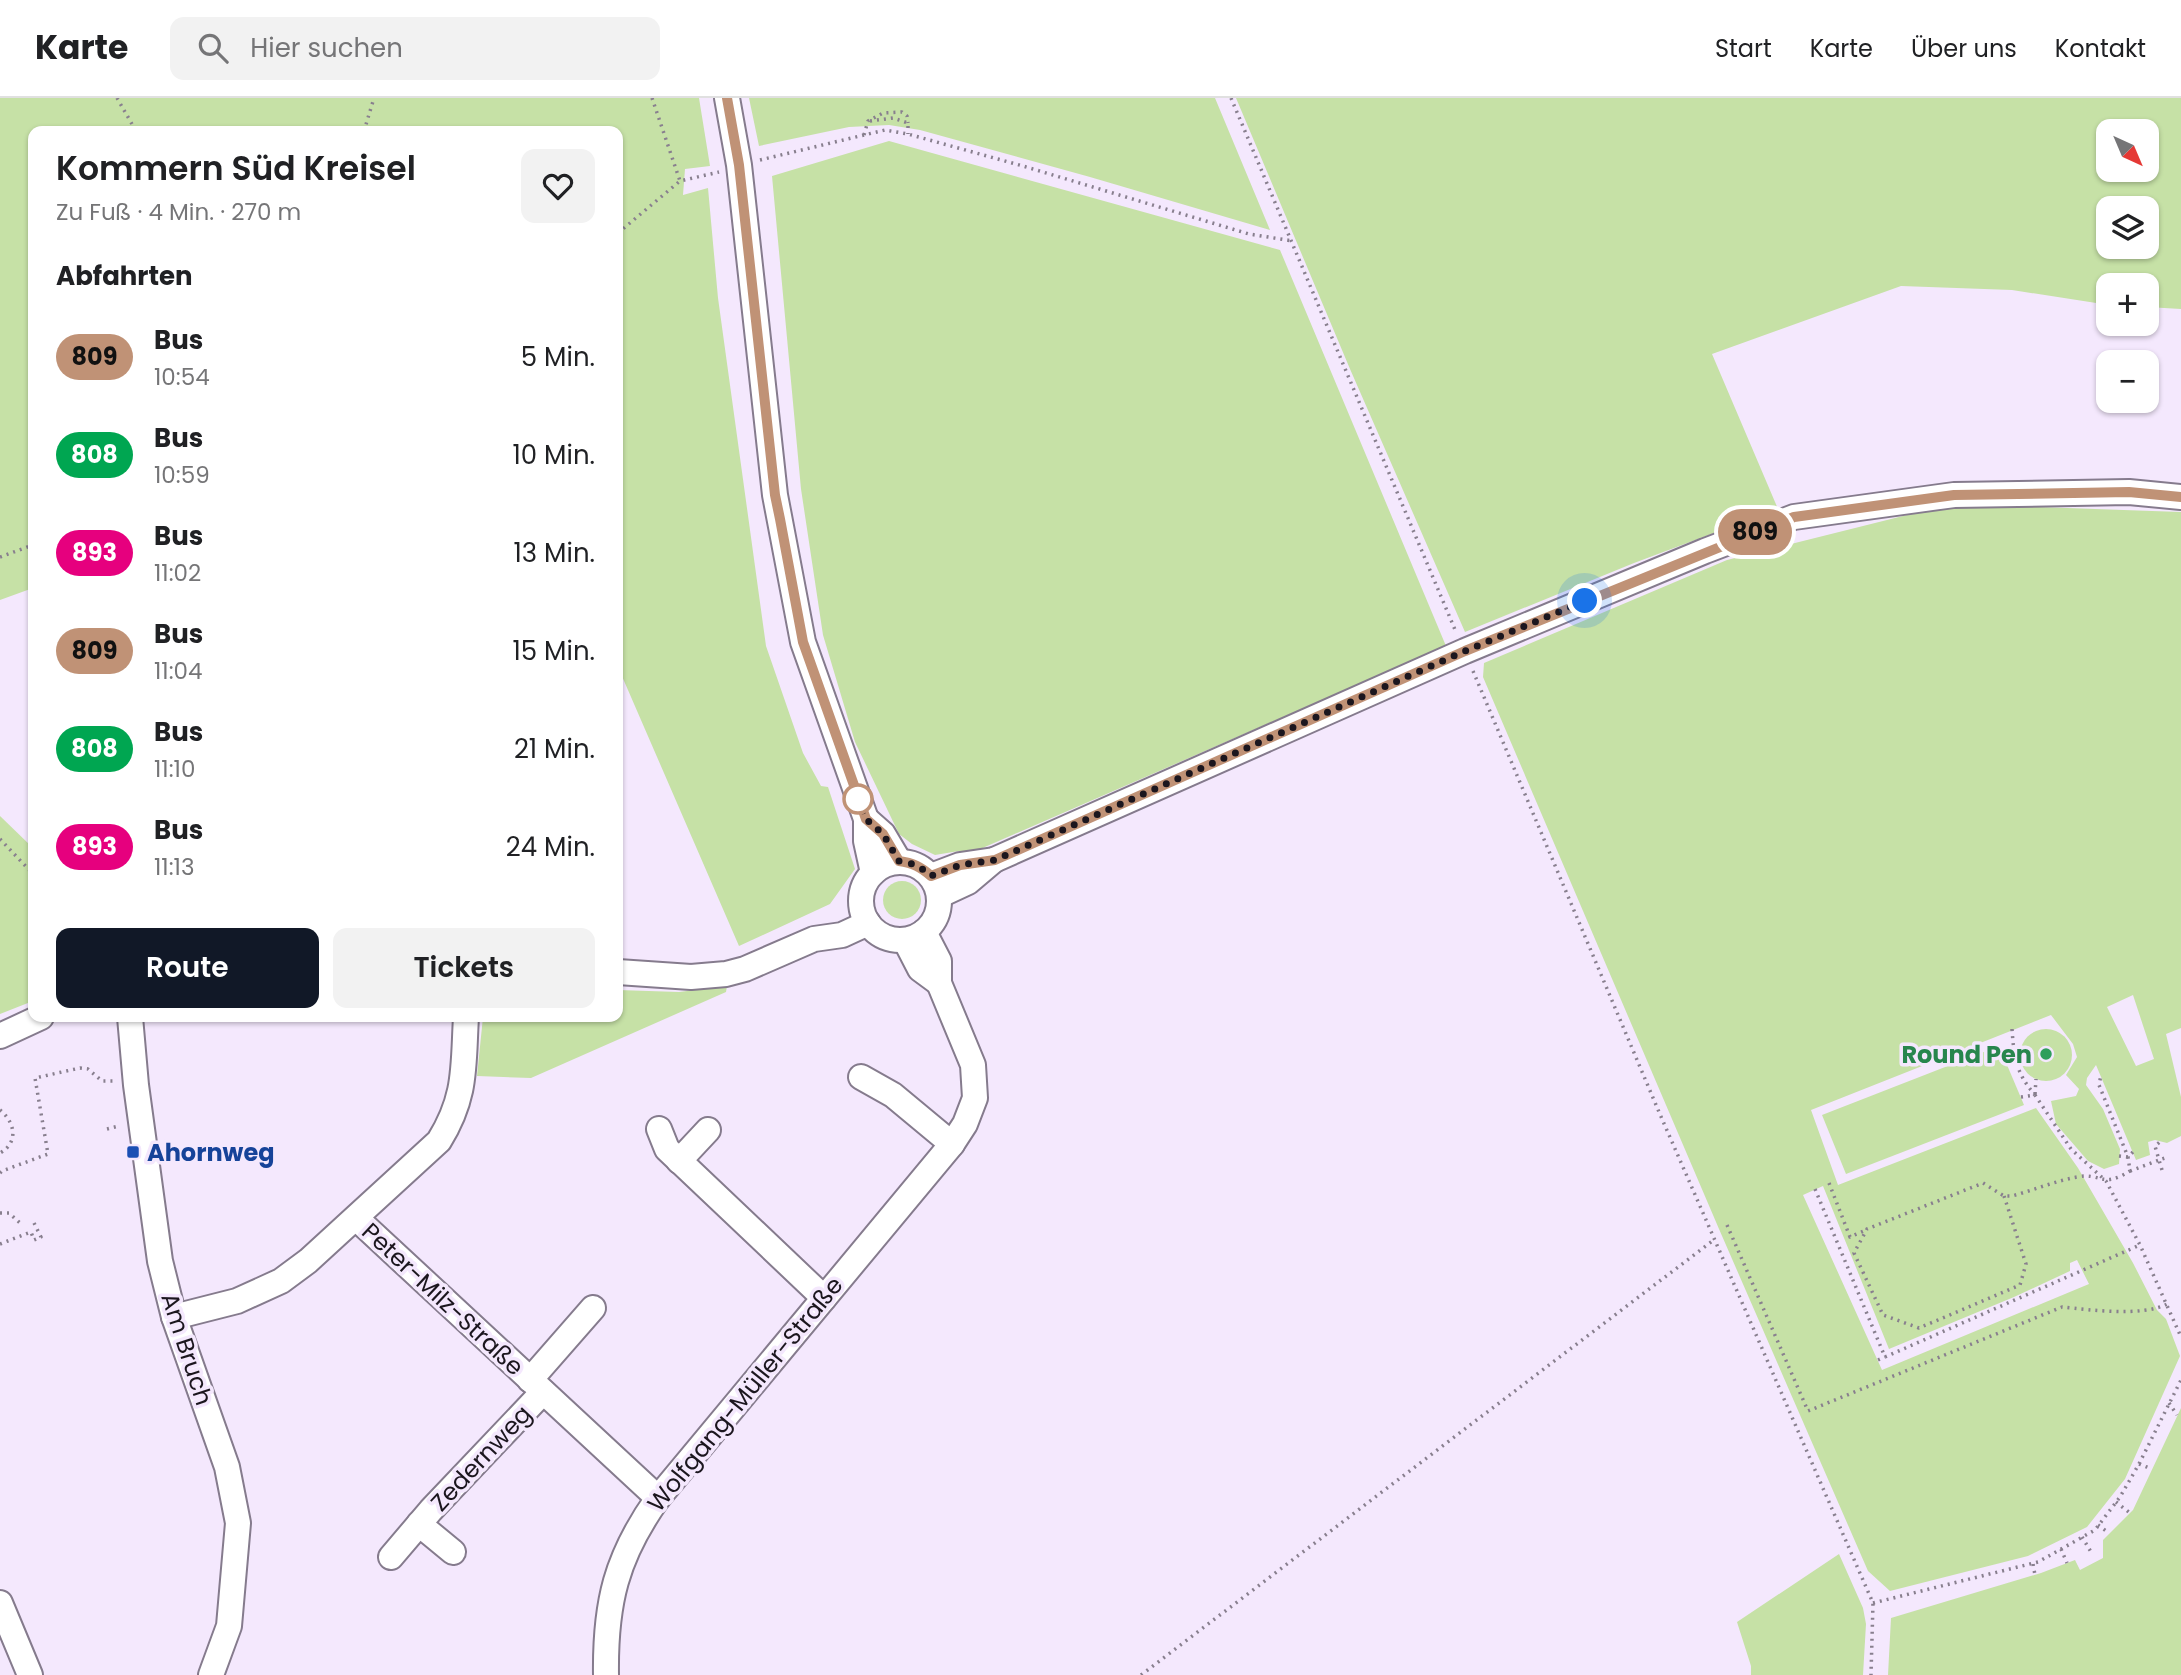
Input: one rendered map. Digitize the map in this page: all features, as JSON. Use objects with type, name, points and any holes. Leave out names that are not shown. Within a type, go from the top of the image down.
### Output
[{"type":"street","points":[[727,98],[739,165],[775,495],[803,642],[866,819],[866,841],[873,873]]},
{"type":"street","points":[[935,886],[968,882],[995,860],[1465,651],[1794,517],[1954,495],[2129,492],[2181,497]]},
{"type":"street","points":[[866,819],[883,834],[899,861]]},
{"type":"street","points":[[899,861],[922,868],[935,886],[937,916],[915,936],[884,937],[864,913],[862,892],[873,873],[899,861]]},
{"type":"street","points":[[623,972],[691,976],[726,974],[745,969],[814,939],[864,913]]},
{"type":"street","name":"Wolfgang-Müller-Straße","points":[[606,1675],[605,1632],[609,1610],[624,1556],[639,1525],[658,1498],[952,1144],[965,1124],[975,1098],[973,1065],[939,983],[920,969],[915,936]]},
{"type":"street","points":[[0,1036],[30,1022]]},
{"type":"street","name":"Am Bruch","points":[[130,1022],[136,1085],[160,1261],[174,1317],[228,1467],[238,1523],[229,1626],[211,1675]]},
{"type":"street","points":[[174,1317],[237,1301],[281,1280],[308,1261],[439,1140],[450,1123],[463,1082],[466,1022]]},
{"type":"street","points":[[861,1077],[893,1095],[952,1144]]},
{"type":"street","points":[[659,1129],[667,1149],[824,1298]]},
{"type":"street","points":[[679,1161],[708,1129]]},
{"type":"street","name":"Peter-Milz-Straße","points":[[355,1218],[658,1498]]},
{"type":"street","name":"Peter-Milz-Straße","points":[[536,1386],[593,1308]]},
{"type":"street","name":"Zedernweg","points":[[391,1557],[536,1386]]},
{"type":"street","name":"Zedernweg","points":[[419,1524],[453,1552]]},
{"type":"street","points":[[0,1603],[30,1675]]},
{"type":"path","points":[[117,98],[133,126]]},
{"type":"path","points":[[365,126],[374,98]]},
{"type":"path","points":[[652,98],[680,181]]},
{"type":"path","points":[[1231,98],[1589,948],[1873,1603],[1871,1675]]},
{"type":"path","points":[[864,135],[868,121],[883,113],[902,112],[907,116],[908,134]]},
{"type":"path","points":[[868,121],[893,118],[908,123]]},
{"type":"path","points":[[623,229],[680,181],[885,130],[908,134],[1168,208],[1249,234],[1293,241]]},
{"type":"path","points":[[0,557],[28,547]]},
{"type":"path","points":[[0,839],[28,869]]},
{"type":"path","points":[[2012,1029],[2015,1059],[2022,1080],[2082,1161],[2106,1181],[2140,1245],[2181,1337]]},
{"type":"path","points":[[0,1173],[48,1154],[35,1078],[80,1068],[88,1069],[102,1081],[126,1081]]},
{"type":"path","points":[[2101,1075],[2099,1085],[2128,1157],[2130,1171]]},
{"type":"path","points":[[2035,1095],[2036,1079]]},
{"type":"path","points":[[2021,1097],[2035,1095]]},
{"type":"path","points":[[0,1110],[9,1117],[13,1128],[12,1140],[0,1153]]},
{"type":"path","points":[[2161,1141],[2155,1146],[2162,1170]]},
{"type":"path","points":[[2128,1157],[2133,1152]]},
{"type":"path","points":[[2119,1156],[2128,1157]]},
{"type":"path","points":[[1829,1183],[1850,1237],[1983,1183],[2004,1196],[2012,1196],[2080,1176],[2106,1181],[2117,1179],[2130,1171],[2168,1157]]},
{"type":"path","points":[[2073,1162],[2082,1161]]},
{"type":"path","points":[[1815,1189],[1885,1357]]},
{"type":"path","points":[[1867,1229],[1854,1253],[1883,1315],[1919,1328],[2020,1285],[2026,1264],[2004,1196]]},
{"type":"path","points":[[0,1213],[9,1213],[20,1223]]},
{"type":"path","points":[[0,1244],[31,1231],[34,1240],[41,1237],[32,1219]]},
{"type":"path","points":[[1727,1225],[1808,1411],[2062,1307],[2157,1310],[2167,1304]]},
{"type":"path","points":[[1141,1675],[1715,1239]]},
{"type":"path","points":[[1878,1360],[2140,1245]]},
{"type":"path","points":[[1873,1603],[2033,1564],[2082,1537],[2098,1525],[2116,1502],[2139,1464],[2181,1380]]},
{"type":"path","points":[[2169,1403],[2177,1415]]},
{"type":"path","points":[[2139,1464],[2152,1469]]},
{"type":"path","points":[[2116,1502],[2130,1513]]},
{"type":"path","points":[[2098,1525],[2109,1533]]},
{"type":"path","points":[[2082,1537],[2091,1552]]},
{"type":"path","points":[[2061,1549],[2067,1563]]},
{"type":"path","points":[[2033,1564],[2035,1575]]},
{"type":"green space","points":[[0,98],[699,98],[710,166],[685,169],[683,195],[708,188],[718,298],[766,646],[803,753],[821,786],[828,787],[855,869],[830,904],[739,946],[623,679],[623,126],[28,126],[28,590],[0,600]]},
{"type":"green space","points":[[749,98],[1215,98],[1270,230],[920,130],[889,125],[849,127],[759,146]]},
{"type":"green space","points":[[1236,98],[2181,98],[2181,309],[2159,308],[2159,273],[2096,273],[2096,303],[2012,290],[1901,286],[1712,354],[1778,509],[1634,563],[1465,632]]},
{"type":"green space","points":[[889,141],[1280,250],[1446,646],[962,857],[959,851],[935,855],[899,834],[855,742],[823,635],[801,489],[772,176]]},
{"type":"green space","points":[[1951,504],[2181,512],[2181,1028],[2166,1034],[2181,1097],[2181,1136],[2167,1143],[2155,1140],[2148,1142],[2150,1155],[2136,1160],[2096,1065],[2087,1078],[2086,1085],[2103,1109],[2120,1149],[2119,1164],[2104,1169],[2088,1161],[2056,1124],[2051,1101],[2076,1096],[2079,1089],[2066,1075],[2077,1057],[2073,1044],[2051,1015],[1811,1110],[1838,1185],[2036,1108],[2078,1168],[2157,1310],[2166,1319],[2180,1356],[2125,1479],[2087,1527],[2028,1556],[1890,1591],[1868,1571],[1483,677],[1484,663],[1727,560]],"holes":[[[2133,995],[2154,1059],[2136,1066],[2107,1007]],[[1823,1186],[1889,1349],[2070,1271],[2070,1263],[2077,1260],[2089,1284],[1882,1370],[1803,1195]]]},
{"type":"green space","points":[[0,816],[28,843],[28,1003],[0,1014]]},
{"type":"green space","points":[[902,881],[915,887],[921,900],[915,913],[902,919],[889,913],[883,900],[889,887]]},
{"type":"green space","points":[[727,986],[726,992],[531,1078],[477,1076],[482,1022],[623,1022],[623,990],[679,992]]},
{"type":"green space","name":"Round Pen","points":[[2046,1029],[2056,1031],[2064,1037],[2070,1045],[2070,1065],[2064,1073],[2056,1079],[2046,1081],[2036,1079],[2028,1073],[2022,1065],[2020,1055],[2022,1045],[2028,1037],[2036,1031]]},
{"type":"green space","points":[[1999,1046],[2024,1105],[1846,1174],[1822,1115]]},
{"type":"green space","points":[[2181,1408],[2181,1675],[1888,1675],[1891,1618],[2041,1573],[2075,1560],[2080,1570],[2103,1558],[2103,1540],[2133,1510]]},
{"type":"green space","points":[[1839,1554],[1863,1608],[1866,1624],[1863,1675],[1751,1675],[1751,1666],[1737,1622]]},
{"type":"bus line","name":"809","points":[[727,98],[739,165],[775,495],[803,642],[866,819],[883,834],[899,861],[922,868],[931,876],[960,865],[995,860],[1465,651],[1794,517],[1954,495],[2129,492],[2181,497]]},
{"type":"place","name":"Round Pen","points":[[2046,1054]]},
{"type":"place","name":"Ahornweg","points":[[133,1152]]},
{"type":"route","points":[[858,799],[866,819],[883,834],[899,861],[922,868],[931,876],[960,865],[995,860],[1465,651],[1585,601]]}]
